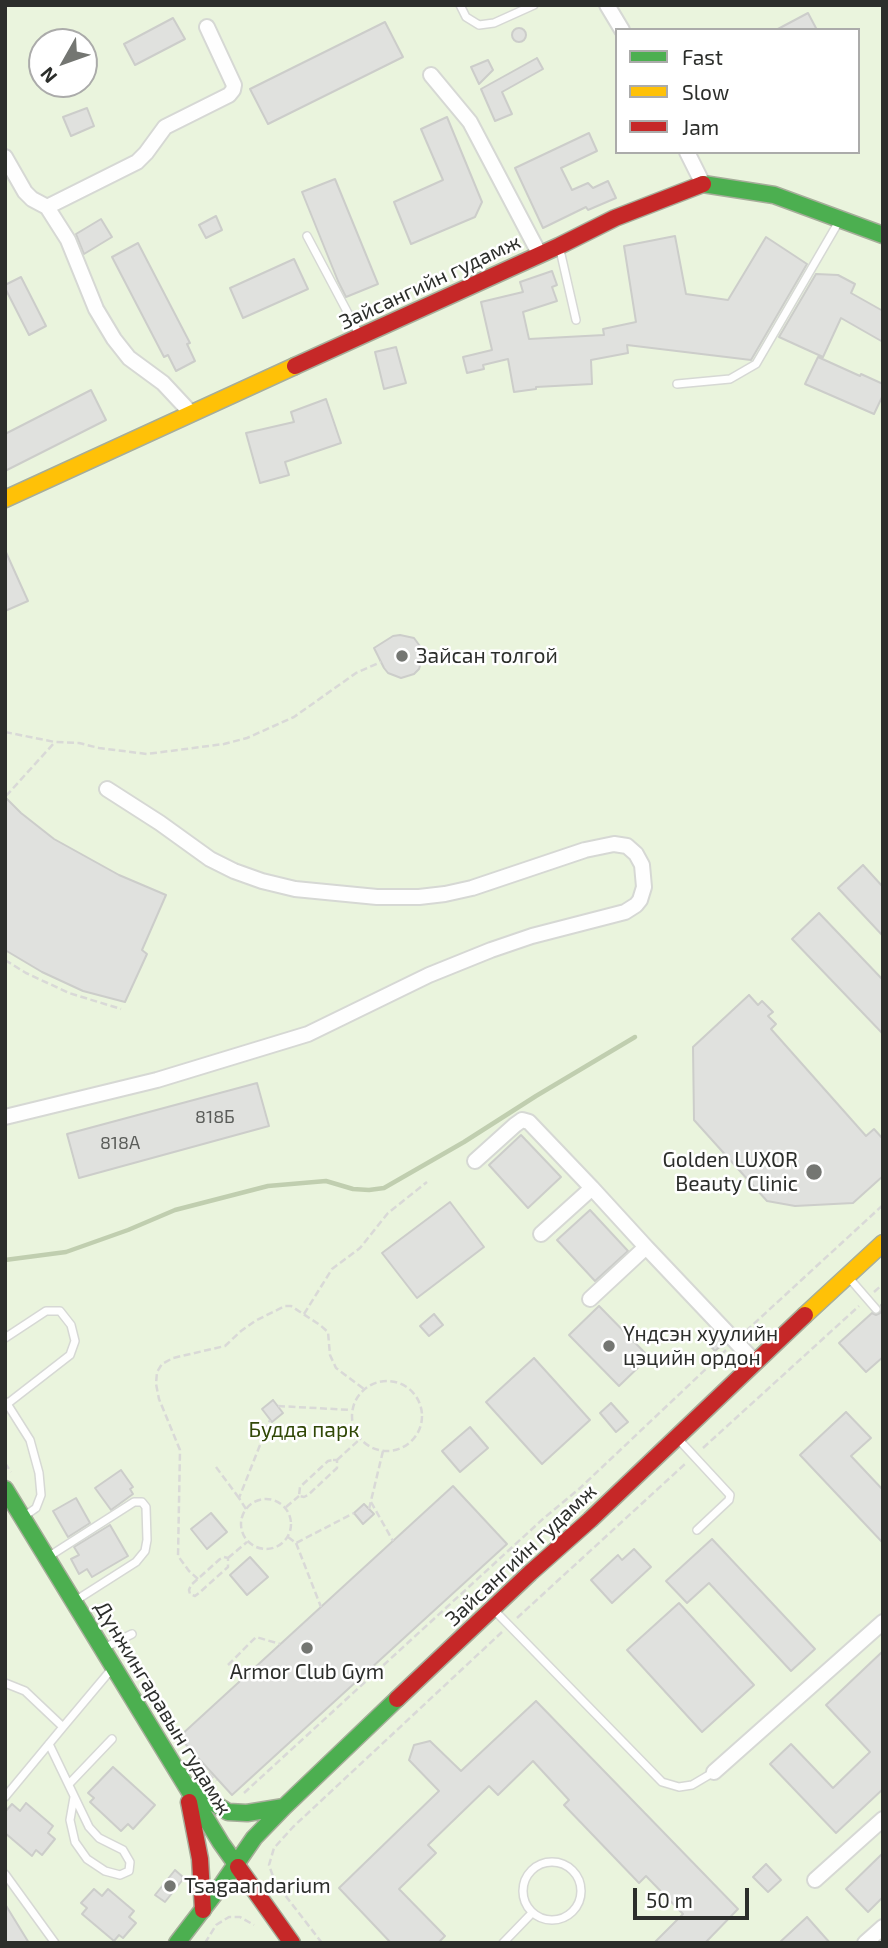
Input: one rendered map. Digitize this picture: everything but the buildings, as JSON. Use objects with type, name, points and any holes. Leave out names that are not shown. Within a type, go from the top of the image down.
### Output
[{"type":"main road","name":"Зайсангийн гудамж","points":[[5,499],[361,338],[615,218],[704,184],[774,195],[883,235]]},
{"type":"main road","name":"Зайсангийн гудамж","points":[[177,1943],[254,1838],[284,1807],[883,1243]]},
{"type":"main road","name":"Дүнжингаравын гудамж","points":[[5,1489],[236,1865],[292,1943]]},
{"type":"main road","points":[[186,1785],[228,1812],[247,1813],[284,1807]]},
{"type":"main road","points":[[186,1785],[200,1859],[203,1910]]},
{"type":"main road","name":"Зайсангийн гудамж","points":[[184,1943],[203,1910]]},
{"type":"street","points":[[607,5],[621,28]]},
{"type":"street","points":[[47,207],[136,162],[146,153],[164,127],[229,95],[234,85],[207,27]]},
{"type":"street","points":[[431,75],[470,122],[540,255]]},
{"type":"street","points":[[688,154],[704,184]]},
{"type":"street","points":[[5,157],[28,196],[47,207],[68,240],[96,309],[114,339],[129,358],[163,383],[191,414]]},
{"type":"street","points":[[5,1117],[157,1080],[308,1034],[429,975],[491,950],[532,936],[625,912],[640,900],[644,887],[644,873],[636,854],[627,846],[614,844],[585,850],[472,888],[446,894],[377,897],[295,889],[262,881],[210,859],[107,789]]},
{"type":"street","points":[[475,1161],[515,1125],[522,1120],[529,1122],[755,1362]]},
{"type":"street","points":[[541,1234],[592,1188]]},
{"type":"street","points":[[590,1299],[646,1247]]},
{"type":"street","points":[[714,1772],[883,1622]]},
{"type":"street","points":[[816,1880],[883,1819]]},
{"type":"street","points":[[865,1943],[883,1927]]},
{"type":"lane","points":[[460,5],[466,18],[479,25],[494,23],[534,5]]},
{"type":"lane","points":[[677,384],[730,379],[756,364],[840,220]]},
{"type":"lane","points":[[306,236],[361,338]]},
{"type":"lane","points":[[559,246],[576,320]]},
{"type":"lane","points":[[847,1276],[876,1309]]},
{"type":"lane","points":[[5,1338],[46,1311],[60,1311],[71,1325],[75,1341],[70,1355],[6,1403],[30,1440],[39,1473],[41,1494],[36,1508],[23,1518]]},
{"type":"lane","points":[[677,1438],[730,1497],[697,1530]]},
{"type":"lane","points":[[48,1558],[134,1502],[142,1502],[146,1507],[147,1540],[145,1550],[136,1562],[74,1602]]},
{"type":"lane","points":[[493,1609],[662,1782],[678,1787],[692,1785],[714,1772]]},
{"type":"lane","points":[[103,1649],[132,1633]]},
{"type":"lane","points":[[5,1797],[114,1667]]},
{"type":"lane","points":[[5,1683],[25,1691],[63,1727]]},
{"type":"lane","points":[[69,1784],[112,1739]]},
{"type":"lane","points":[[49,1744],[89,1827],[99,1838],[123,1850],[130,1862],[129,1871],[120,1875],[105,1871],[87,1859],[75,1842],[70,1820],[74,1797]]},
{"type":"lane","points":[[548,1863],[559,1863],[568,1867],[579,1883],[580,1896],[577,1906],[559,1920],[539,1918],[532,1913],[526,1904],[523,1891],[530,1873],[538,1866],[548,1863]]},
{"type":"lane","points":[[5,1874],[55,1943]]},
{"type":"lane","points":[[503,1943],[532,1913]]},
{"type":"path","points":[[5,732],[55,742],[79,743],[147,754],[224,744],[247,738],[294,717],[356,673],[381,662]]},
{"type":"path","points":[[6,796],[55,742]]},
{"type":"path","points":[[5,960],[33,977],[69,993],[121,1009]]},
{"type":"path","points":[[33,977],[37,969]]},
{"type":"path","points":[[304,1314],[332,1269],[360,1248],[387,1213],[427,1182]]},
{"type":"path","points":[[237,1799],[579,1489],[883,1205]]},
{"type":"path","points":[[322,1943],[275,1882],[269,1866],[274,1848],[293,1827],[509,1626],[883,1284]]},
{"type":"path","points":[[198,1578],[178,1556],[180,1450],[159,1399],[157,1372],[162,1364],[173,1358],[225,1346],[248,1326],[285,1306],[291,1306],[328,1332],[330,1355],[336,1368],[364,1389]]},
{"type":"path","points":[[381,1381],[399,1383],[414,1394],[422,1420],[415,1437],[401,1448],[383,1451],[374,1449],[360,1439],[352,1425],[352,1410],[358,1395],[364,1389],[381,1381]]},
{"type":"path","points":[[278,1406],[352,1410]]},
{"type":"path","points":[[239,1498],[270,1420]]},
{"type":"path","points":[[299,1496],[300,1487],[309,1478],[328,1461],[337,1460],[360,1439]]},
{"type":"path","points":[[369,1509],[383,1451]]},
{"type":"path","points":[[286,1507],[299,1496],[307,1495],[337,1468],[337,1460]]},
{"type":"path","points":[[5,1463],[12,1473]]},
{"type":"path","points":[[216,1467],[247,1508]]},
{"type":"path","points":[[264,1499],[272,1499],[286,1507],[292,1522],[288,1537],[276,1548],[269,1549],[261,1549],[247,1541],[241,1526],[247,1508],[256,1500],[264,1499]]},
{"type":"path","points":[[371,1502],[393,1541]]},
{"type":"path","points":[[296,1544],[354,1514]]},
{"type":"path","points":[[288,1537],[296,1544],[321,1607]]},
{"type":"path","points":[[228,1558],[228,1567],[200,1593],[195,1596],[190,1594],[189,1590],[198,1578],[220,1559],[228,1558],[247,1541]]},
{"type":"path","points":[[228,1665],[256,1637],[280,1644]]},
{"type":"path","points":[[124,1638],[179,1734],[178,1738]]},
{"type":"path","points":[[185,1747],[216,1781]]},
{"type":"path","points":[[205,1943],[216,1926],[229,1917],[248,1920],[260,1930]]},
{"type":"green space","name":"Будда парк","points":[[5,5],[883,5],[883,1943],[5,1943]]},
{"type":"waterway","points":[[5,1260],[66,1252],[175,1210],[268,1186],[326,1181],[353,1189],[384,1188],[635,1037]]},
{"type":"traffic: fast","points":[[703,184],[774,195],[883,235]]},
{"type":"traffic: fast","points":[[5,1489],[238,1867]]},
{"type":"traffic: fast","points":[[177,1943],[254,1838],[397,1699]]},
{"type":"traffic: fast","points":[[191,1789],[228,1812],[247,1813],[284,1807]]},
{"type":"traffic: slow","points":[[5,499],[295,366]]},
{"type":"traffic: slow","points":[[805,1315],[883,1243]]},
{"type":"traffic: jam","points":[[295,366],[615,218],[703,184]]},
{"type":"traffic: jam","points":[[397,1699],[805,1315]]},
{"type":"traffic: jam","points":[[189,1802],[200,1859],[203,1910]]},
{"type":"traffic: jam","points":[[238,1867],[292,1943]]},
{"type":"place","name":"Зайсан толгой","points":[[402,656]]},
{"type":"place","name":"Golden LUXOR Beauty Clinic","points":[[814,1172]]},
{"type":"place","name":"Үндсэн хуулийн цэцийн ордон","points":[[609,1346]]},
{"type":"place","name":"Armor Club Gym","points":[[307,1648]]},
{"type":"place","name":"Tsagaandarium","points":[[170,1886]]}]
